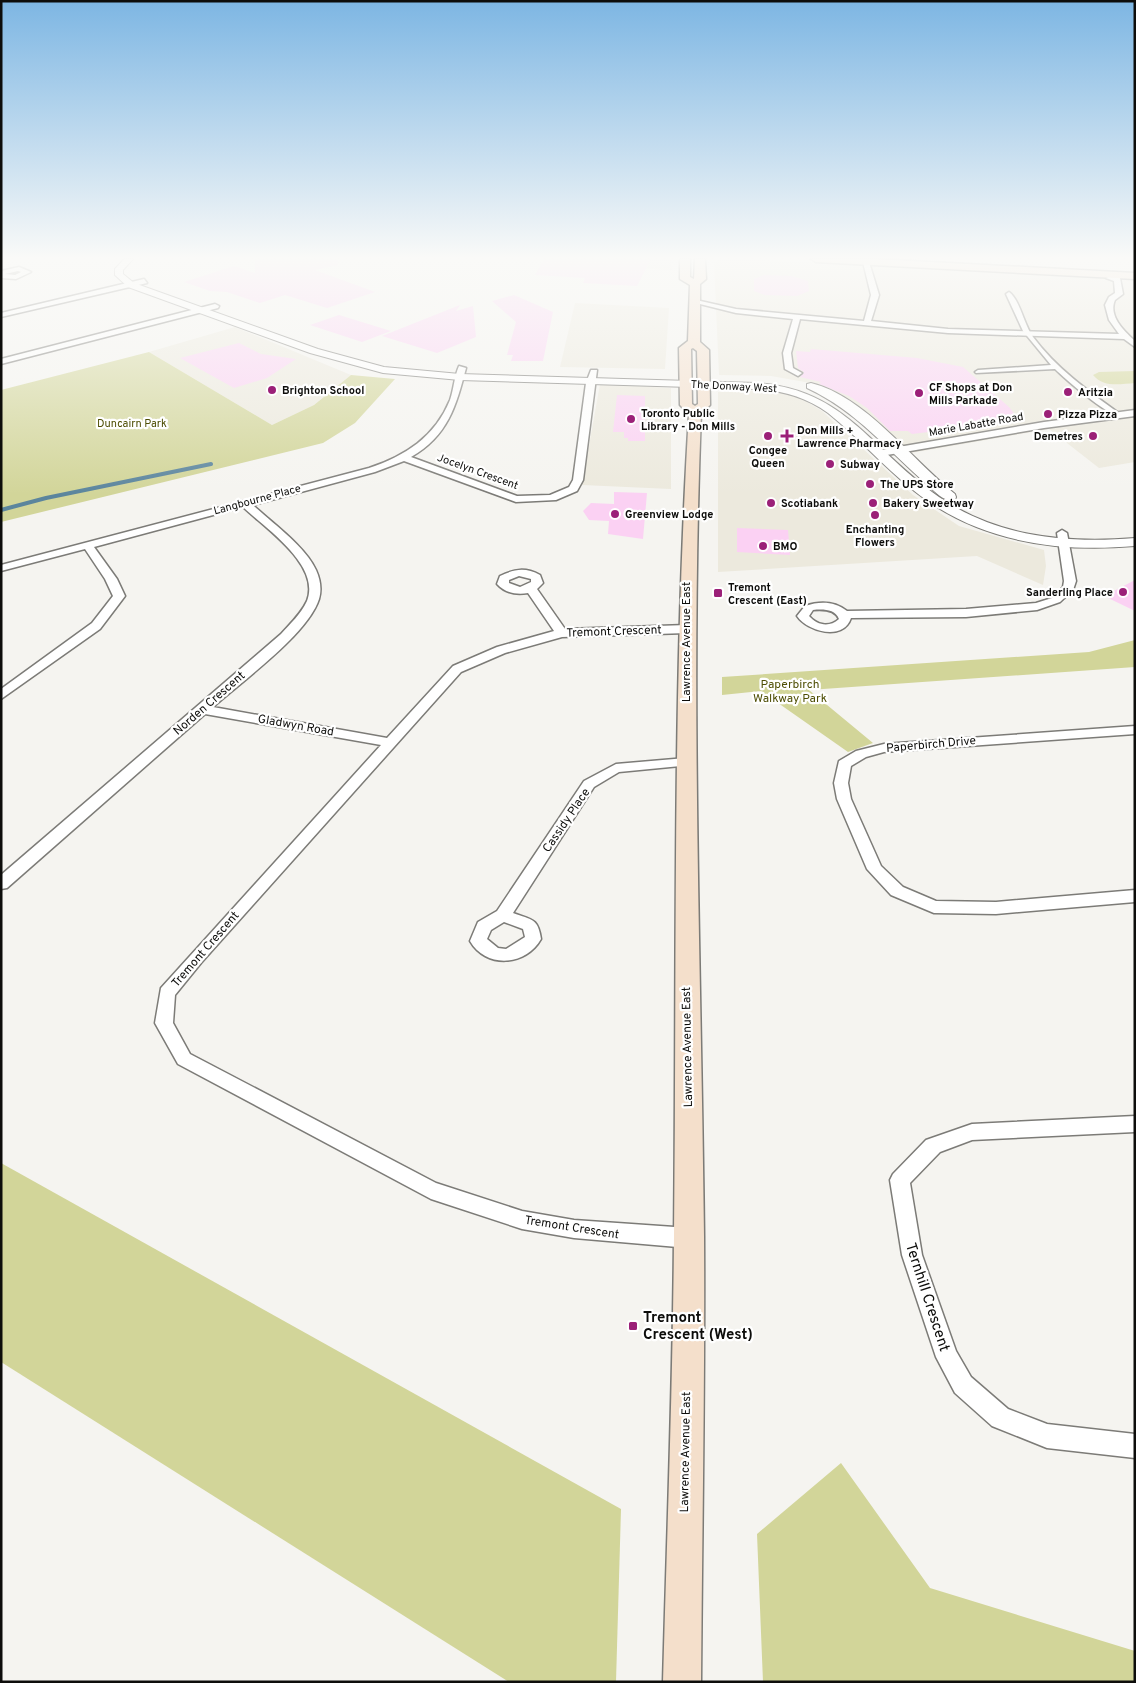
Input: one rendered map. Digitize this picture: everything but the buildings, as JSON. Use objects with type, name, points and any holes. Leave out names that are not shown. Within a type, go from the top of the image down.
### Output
[{"type":"main road","name":"Lawrence Avenue East","points":[[694,343],[695,338]]},
{"type":"main road","name":"Lawrence Avenue East","points":[[694,343],[684,348],[684,380],[686,405],[695,413]]},
{"type":"main road","name":"Lawrence Avenue East","points":[[682,1682],[689,1238],[686,762],[687,542],[695,413],[704,406],[703,350],[694,343]]},
{"type":"street","points":[[1,362],[94,338]]},
{"type":"street","name":"The Donway West","points":[[277,338],[342,360],[383,370],[684,380],[769,378],[803,384],[833,396],[864,419],[951,498],[994,523],[1027,537],[1063,538],[1135,529]]},
{"type":"street","name":"The Donway West","points":[[308,338],[356,354],[402,364],[461,372]]},
{"type":"street","points":[[791,338],[787,353],[788,369],[798,373]]},
{"type":"street","points":[[1030,338],[1056,367],[1118,415]]},
{"type":"street","points":[[1126,338],[1135,345]]},
{"type":"street","points":[[1,352],[12,358]]},
{"type":"street","points":[[342,360],[356,354]]},
{"type":"street","points":[[978,372],[1056,367]]},
{"type":"street","name":"Langbourne Place","points":[[1,568],[88,546],[244,502],[372,470],[404,458],[424,445],[437,432],[454,400],[461,372]]},
{"type":"street","name":"Jocelyn Crescent","points":[[404,458],[516,499],[552,498],[573,489],[578,480],[592,376]]},
{"type":"street","name":"The Donway West","points":[[703,380],[791,390],[815,400],[845,422],[940,504],[966,519],[994,523]]},
{"type":"street","name":"Marie Labatte Road","points":[[881,453],[1035,426],[1135,413]]},
{"type":"street","points":[[845,422],[864,419]]},
{"type":"street","name":"Norden Crescent","points":[[1,884],[285,637],[306,614],[315,598],[314,579],[303,557],[244,502]]},
{"type":"street","name":"The Donway West","points":[[1063,538],[1105,545],[1135,542]]},
{"type":"street","points":[[844,615],[966,613],[1037,606],[1056,600],[1069,588],[1070,581],[1063,538]]},
{"type":"street","points":[[1,695],[96,626],[119,596],[111,578],[88,546]]},
{"type":"street","points":[[531,588],[561,633]]},
{"type":"street","name":"Tremont Crescent","points":[[687,629],[561,633],[501,650],[457,669],[389,742],[167,993],[164,1023],[184,1059],[432,1190],[522,1220],[574,1230],[689,1238]]},
{"type":"street","name":"Gladwyn Road","points":[[202,708],[389,742]]},
{"type":"street","name":"Paperbirch Drive","points":[[1135,730],[884,748],[861,754],[844,764],[841,783],[844,798],[875,870],[897,891],[934,907],[996,908],[1135,896]]},
{"type":"street","name":"Cassidy Place","points":[[503,915],[588,784],[616,768],[686,762]]},
{"type":"street","name":"Ternhill Crescent","points":[[1135,1124],[972,1132],[932,1146],[900,1180],[912,1255],[947,1356],[963,1385],[1000,1418],[1047,1436],[1135,1446]]},
{"type":"shaded area","name":"Brighton School","points":[[199,338],[260,338],[351,375],[314,405],[272,425],[149,352]]},
{"type":"shaded area","points":[[567,338],[667,338],[665,369],[560,367]]},
{"type":"shaded area","points":[[717,338],[1135,338],[1135,462],[1099,468],[1049,429],[911,453],[833,393],[805,382],[771,376],[719,375]]},
{"type":"shaded area","points":[[600,384],[671,388],[671,489],[582,485]]},
{"type":"shaded area","points":[[767,390],[797,396],[822,411],[913,495],[959,526],[1044,550],[1046,566],[1043,585],[977,556],[718,572],[718,392]]},
{"type":"green space","name":"Duncairn Park","points":[[149,352],[272,425],[314,405],[351,375],[395,379],[355,423],[323,443],[1,522],[1,390]]},
{"type":"green space","points":[[1135,371],[1135,383],[1107,384],[1093,375],[1099,372]]},
{"type":"green space","name":"Paperbirch Walkway Park","points":[[1135,640],[1135,667],[809,690],[873,743],[848,752],[761,691],[722,695],[722,677],[1089,652]]},
{"type":"green space","points":[[1,1163],[621,1509],[616,1682],[509,1682],[1,1362]]},
{"type":"green space","points":[[841,1463],[930,1588],[1135,1651],[1135,1682],[763,1682],[757,1534]]},
{"type":"waterway","points":[[1,510],[46,498],[211,464]]},
{"type":"place","name":"Brighton School","points":[[272,390]]},
{"type":"place","name":"Aritzia","points":[[1068,392]]},
{"type":"place","name":"CF Shops at Don Mills Parkade","points":[[919,393]]},
{"type":"place","name":"Pizza Pizza","points":[[1048,414]]},
{"type":"place","name":"Toronto Public Library - Don Mills","points":[[631,419]]},
{"type":"place","name":"Congee Queen","points":[[768,436]]},
{"type":"place","name":"Don Mills + Lawrence Pharmacy","points":[[787,436]]},
{"type":"place","name":"Demetres","points":[[1093,436]]},
{"type":"place","name":"Subway","points":[[830,464]]},
{"type":"place","name":"The UPS Store","points":[[870,484]]},
{"type":"place","name":"Scotiabank","points":[[771,503]]},
{"type":"place","name":"Bakery Sweetway","points":[[873,503]]},
{"type":"place","name":"Greenview Lodge","points":[[615,514]]},
{"type":"place","name":"Enchanting Flowers","points":[[875,515]]},
{"type":"place","name":"BMO","points":[[763,546]]},
{"type":"place","name":"Sanderling Place","points":[[1123,592]]},
{"type":"place","name":"Tremont Crescent (East)","points":[[718,593]]},
{"type":"place","name":"Tremont Crescent (West)","points":[[633,1326]]}]
